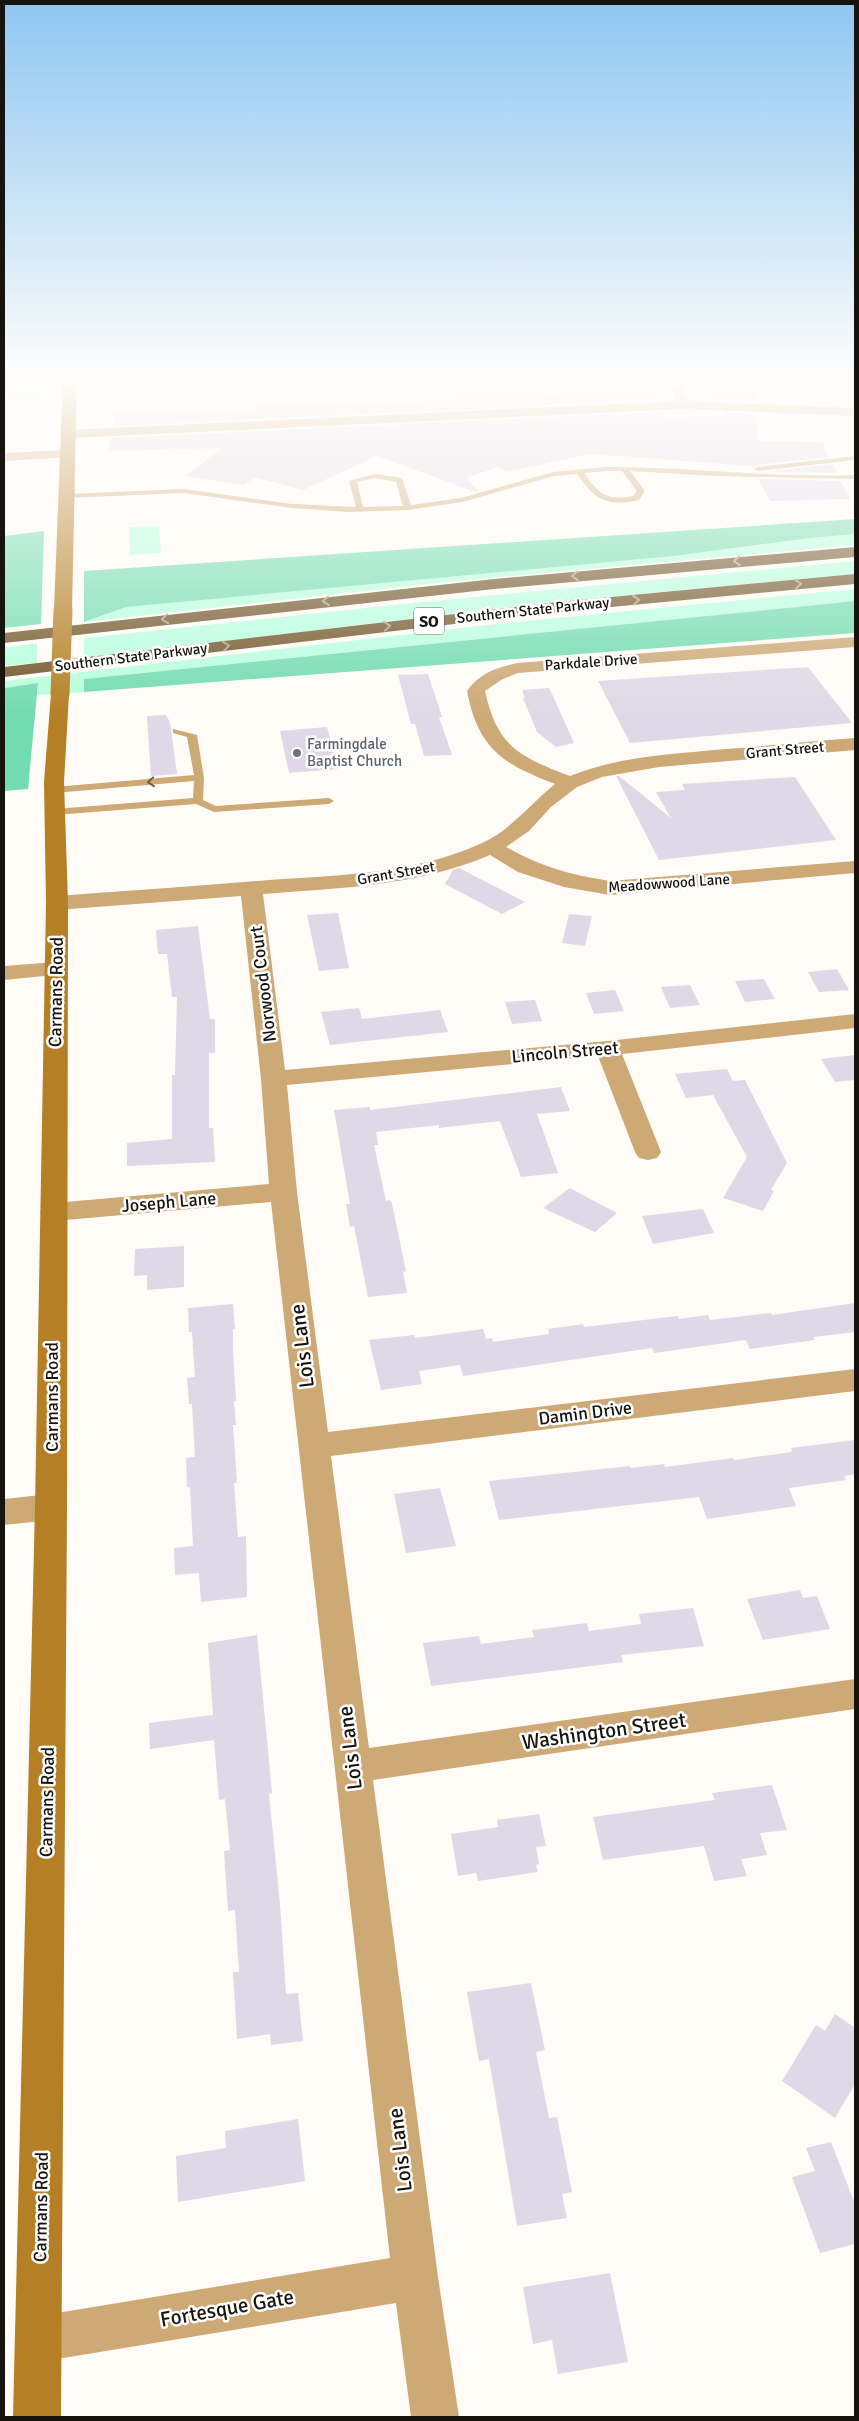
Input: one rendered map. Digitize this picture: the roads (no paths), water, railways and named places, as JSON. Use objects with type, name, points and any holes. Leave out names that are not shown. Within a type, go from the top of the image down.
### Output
[{"type":"highway","name":"Southern State Parkway","points":[[4,638],[494,584],[855,552]]},
{"type":"highway","name":"Southern State Parkway","points":[[4,672],[548,608],[855,579]]},
{"type":"street","name":"Carmans Road","points":[[37,2417],[52,1507],[57,903],[54,790],[60,694],[66,491]]},
{"type":"street","name":"Parkdale Drive","points":[[570,783],[520,763],[500,748],[488,730],[478,704],[476,691],[482,682],[494,674],[517,668],[855,642]]},
{"type":"street","name":"Grant Street","points":[[57,903],[350,881],[417,872],[460,860],[491,847],[522,827],[544,803],[570,783],[595,773],[659,760],[855,744]]},
{"type":"street","name":"Meadowwood Lane","points":[[491,847],[526,867],[572,882],[610,888],[855,867]]},
{"type":"street","name":"Norwood Court","points":[[251,889],[274,1079]]},
{"type":"street","points":[[4,973],[56,968]]},
{"type":"street","name":"Lincoln Street","points":[[274,1079],[608,1048],[855,1022]]},
{"type":"street","points":[[608,1048],[648,1152]]},
{"type":"street","name":"Lois Lane","points":[[274,1079],[283,1192],[415,2277],[435,2417]]},
{"type":"street","name":"Joseph Lane","points":[[54,1212],[283,1192]]},
{"type":"street","name":"Damin Drive","points":[[314,1446],[855,1380]]},
{"type":"street","points":[[4,1512],[52,1507]]},
{"type":"street","name":"Washington Street","points":[[353,1767],[855,1694]]},
{"type":"street","name":"Fortesque Gate","points":[[39,2339],[415,2277]]},
{"type":"lane","points":[[66,496],[183,491],[292,506],[360,509],[408,508],[462,500],[494,491]]},
{"type":"lane","points":[[356,491],[360,509]]},
{"type":"lane","points":[[403,491],[408,508]]},
{"type":"lane","points":[[593,491],[601,498],[623,500],[636,498],[641,491]]},
{"type":"lane","points":[[176,731],[192,735],[199,778],[198,801]]},
{"type":"lane","points":[[54,790],[199,778]]},
{"type":"lane","points":[[55,812],[198,801],[214,809],[329,800]]},
{"type":"place","name":"Farmingdale Baptist Church","points":[[297,753]]}]
